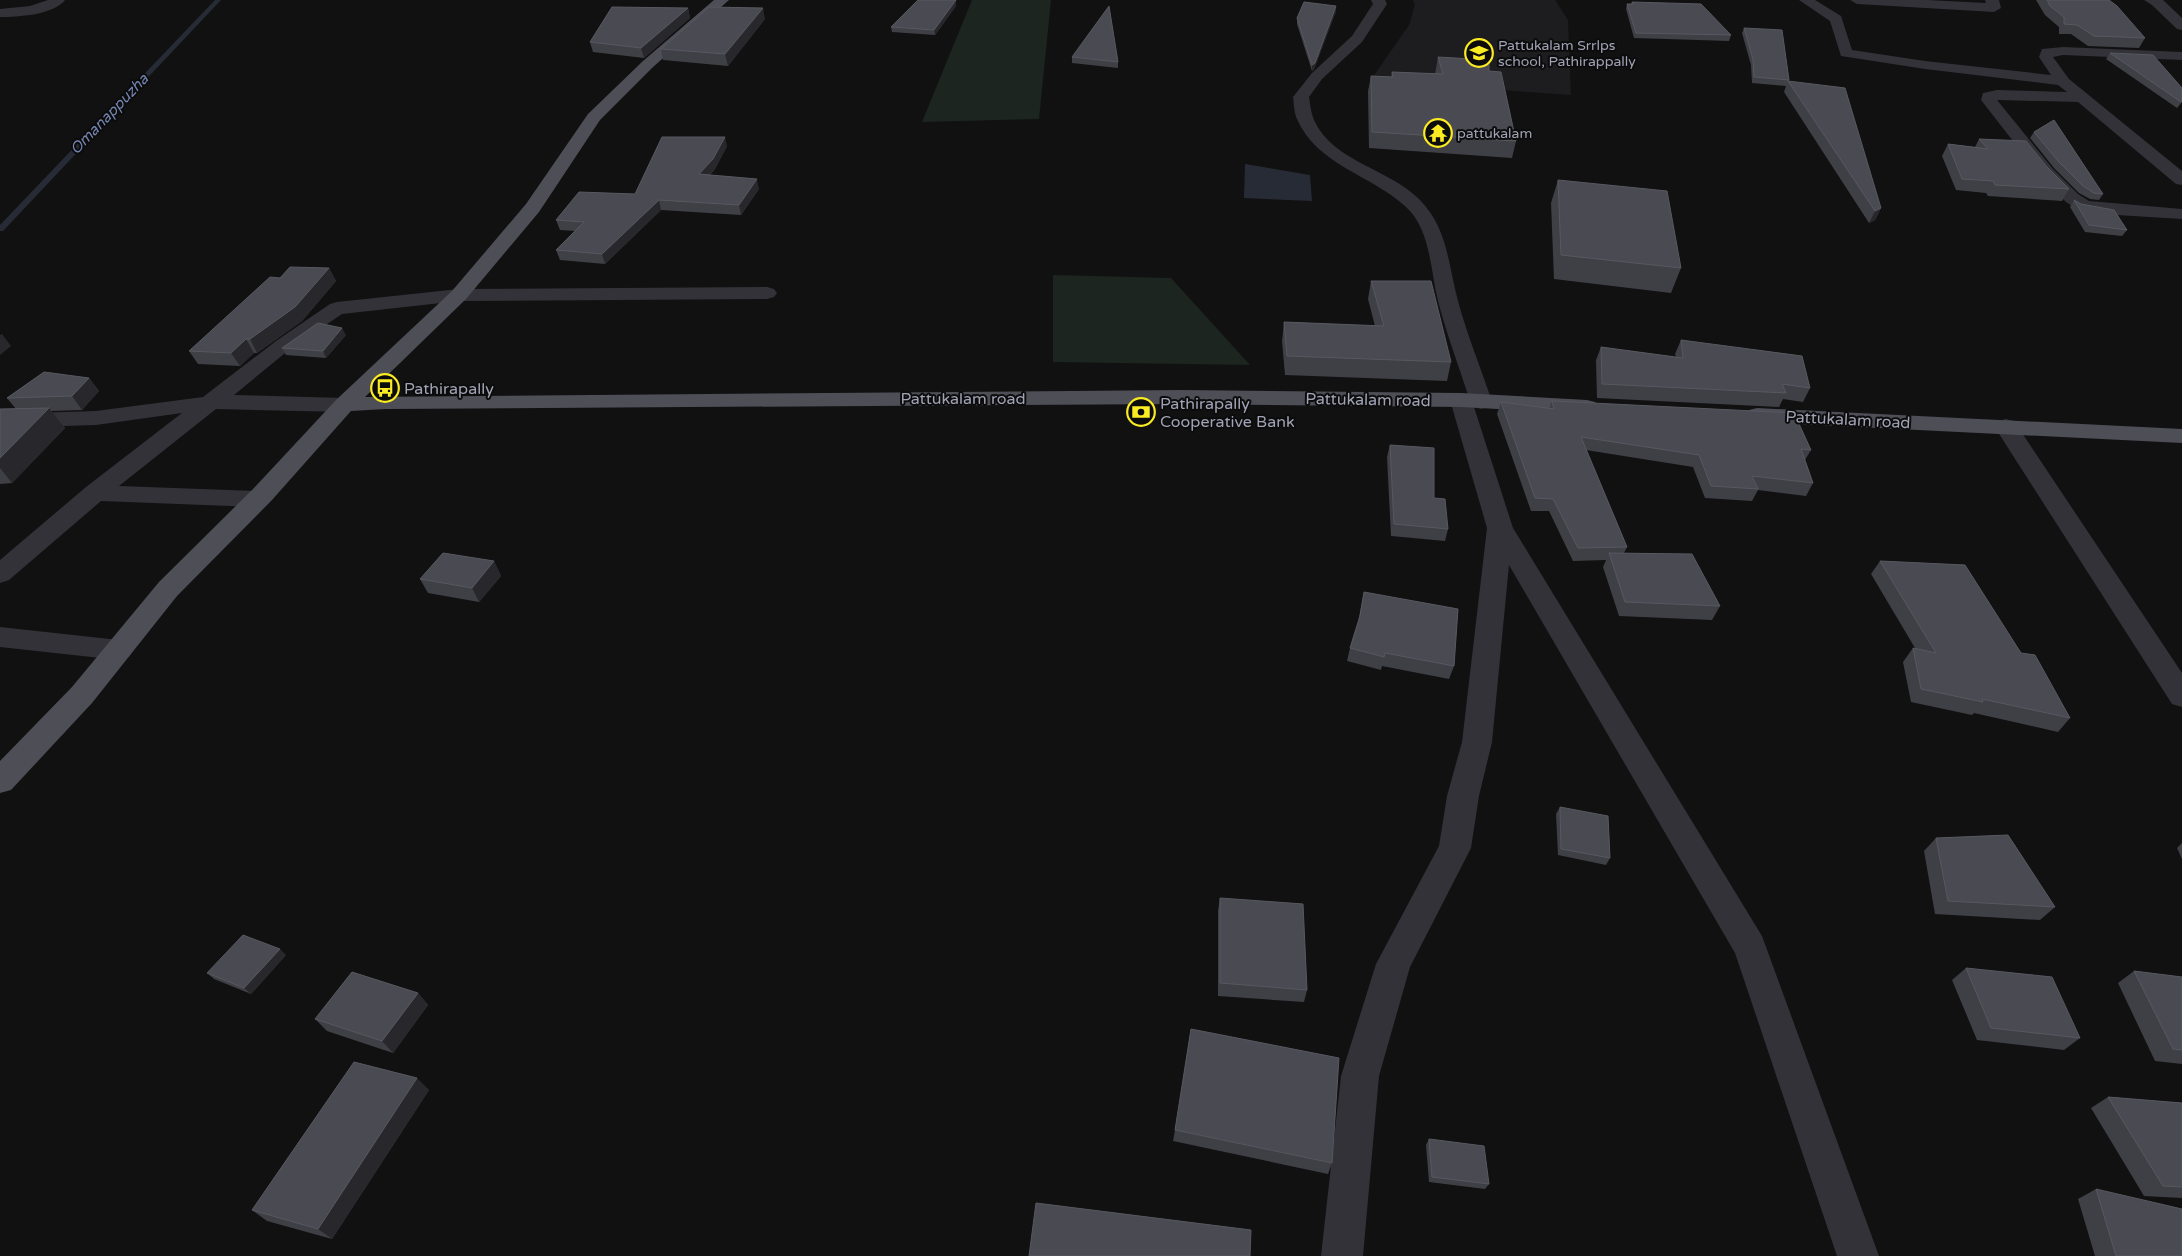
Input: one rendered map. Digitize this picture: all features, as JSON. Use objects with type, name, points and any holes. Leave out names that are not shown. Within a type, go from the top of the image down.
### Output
[{"type":"main road","points":[[0,782],[82,695],[168,588],[258,499],[344,405],[459,295],[533,208],[594,117],[648,64],[722,0]]},
{"type":"main road","name":"Pattukalam road","points":[[344,405],[386,402],[1171,397],[1471,401],[1610,408]]},
{"type":"main road","name":"Pattukalam road","points":[[1739,414],[2182,436]]},
{"type":"street","points":[[0,13],[26,13],[48,6],[58,0]]},
{"type":"street","points":[[1378,0],[1380,4],[1357,39],[1316,76],[1301,97],[1305,119],[1321,143],[1350,164],[1391,186],[1413,203],[1433,232],[1500,528],[1750,947],[1858,1256]]},
{"type":"street","points":[[1806,0],[1836,19],[1846,52],[1925,65],[2062,80]]},
{"type":"street","points":[[1857,0],[1994,8],[1992,0]]},
{"type":"street","points":[[2151,0],[2157,2],[2182,26]]},
{"type":"street","points":[[2182,56],[2047,52],[2046,57],[2062,80],[2182,180]]},
{"type":"street","points":[[2082,97],[1997,95],[1989,96],[1989,100],[2028,150],[2063,190],[2084,206],[2182,214]]},
{"type":"street","points":[[0,574],[95,493],[209,403],[283,345],[337,308],[459,295],[767,293]]},
{"type":"street","points":[[0,421],[96,418],[224,401],[344,405]]},
{"type":"street","points":[[2006,426],[2182,696]]},
{"type":"street","points":[[95,493],[258,499]]},
{"type":"street","points":[[1342,1256],[1360,1076],[1393,964],[1455,848],[1463,796],[1477,742],[1500,528]]},
{"type":"street","points":[[0,638],[119,650]]},
{"type":"shaded area","points":[[972,0],[1051,0],[1039,119],[922,122]]},
{"type":"shaded area","name":"Pattukalam Srrlps school, Pathirappally","points":[[1413,0],[1555,0],[1568,20],[1571,95],[1370,81],[1409,25],[1415,5]]},
{"type":"shaded area","points":[[1245,164],[1310,175],[1312,201],[1244,198]]},
{"type":"shaded area","points":[[1053,275],[1171,278],[1250,365],[1053,362]]},
{"type":"building","points":[[918,0],[956,0],[934,30],[891,27]]},
{"type":"building","points":[[2047,0],[2109,0],[2117,6],[2145,38],[2094,36],[2077,25],[2064,24],[2064,17],[2050,6]]},
{"type":"building","points":[[1304,2],[1336,6],[1315,63],[1312,65],[1297,18]]},
{"type":"building","points":[[1632,2],[1701,4],[1731,35],[1636,33],[1627,4],[1633,4]]},
{"type":"building","points":[[1109,6],[1118,62],[1072,57]]},
{"type":"building","points":[[612,7],[688,8],[641,48],[590,42]]},
{"type":"building","points":[[709,7],[763,8],[725,54],[661,49]]},
{"type":"building","points":[[1744,28],[1782,30],[1789,80],[1754,77],[1753,59]]},
{"type":"building","points":[[2110,53],[2153,55],[2182,88],[2182,101],[2181,102]]},
{"type":"building","points":[[1438,57],[1489,60],[1489,71],[1501,72],[1516,141],[1372,132],[1371,76],[1393,77],[1392,72],[1443,74]]},
{"type":"building","points":[[1788,81],[1845,88],[1881,208],[1875,211]]},
{"type":"building","points":[[2054,120],[2103,194],[2094,193],[2083,186],[2058,161],[2034,132]]},
{"type":"building","points":[[662,137],[725,137],[713,159],[699,174],[757,179],[739,205],[659,200],[602,254],[556,250],[584,222],[556,220],[579,192],[635,194]]},
{"type":"building","points":[[1979,139],[2026,141],[2047,167],[2069,189],[1995,185],[1993,181],[1962,179],[1948,144],[1988,149]]},
{"type":"building","points":[[1558,180],[1667,191],[1681,268],[1561,255]]},
{"type":"building","points":[[2074,200],[2081,204],[2114,210],[2127,230],[2089,225]]},
{"type":"building","points":[[290,267],[329,268],[295,307],[250,339],[246,339],[231,353],[189,351],[270,277],[280,278]]},
{"type":"building","points":[[1371,281],[1431,281],[1451,362],[1287,356],[1284,322],[1384,326]]},
{"type":"building","points":[[318,323],[342,328],[323,351],[282,348]]},
{"type":"building","points":[[1681,340],[1802,356],[1810,388],[1782,384],[1786,393],[1602,384],[1601,347],[1683,358]]},
{"type":"building","points":[[44,372],[89,378],[72,396],[7,398]]},
{"type":"building","points":[[1552,401],[1794,413],[1811,450],[1801,449],[1813,483],[1752,476],[1758,489],[1711,486],[1699,455],[1581,437],[1627,547],[1578,548],[1553,499],[1535,498],[1501,402],[1554,409]]},
{"type":"building","points":[[49,408],[0,458],[0,409]]},
{"type":"building","points":[[1390,445],[1434,448],[1434,498],[1445,499],[1448,529],[1394,524]]},
{"type":"building","points":[[443,553],[494,561],[472,588],[420,579]]},
{"type":"building","points":[[1609,553],[1692,554],[1720,606],[1625,602]]},
{"type":"building","points":[[1880,561],[1965,565],[2021,653],[2035,655],[2070,718],[1982,699],[1983,702],[1921,689],[1913,648],[1936,653]]},
{"type":"building","points":[[1364,592],[1458,609],[1454,666],[1385,653],[1384,657],[1350,648],[1360,616]]},
{"type":"building","points":[[1560,807],[1608,816],[1610,858],[1561,849]]},
{"type":"building","points":[[2008,835],[2055,907],[1948,901],[1936,838]]},
{"type":"building","points":[[1220,898],[1303,904],[1307,990],[1220,983]]},
{"type":"building","points":[[243,935],[280,949],[244,988],[207,973]]},
{"type":"building","points":[[1966,968],[2052,977],[2080,1038],[1991,1028]]},
{"type":"building","points":[[2134,971],[2182,977],[2182,1050],[2173,1049]]},
{"type":"building","points":[[352,972],[418,993],[382,1041],[315,1019]]},
{"type":"building","points":[[1191,1029],[1339,1058],[1332,1163],[1175,1130]]},
{"type":"building","points":[[354,1062],[417,1078],[318,1229],[252,1210]]},
{"type":"building","points":[[2108,1097],[2182,1103],[2182,1187],[2163,1186]]},
{"type":"building","points":[[1429,1139],[1484,1146],[1489,1184],[1432,1177]]},
{"type":"building","points":[[2096,1189],[2182,1209],[2182,1256],[2116,1256]]},
{"type":"building","points":[[1036,1203],[1251,1230],[1250,1256],[1029,1256]]},
{"type":"waterway","name":"Omanappuzha","points":[[0,229],[218,0]]},
{"type":"place","name":"Pattukalam Srrlps school, Pathirappally","points":[[1479,53]]},
{"type":"place","name":"pattukalam","points":[[1438,133]]},
{"type":"place","name":"Pathirapally","points":[[385,388]]},
{"type":"place","name":"Pathirapally Cooperative Bank","points":[[1141,412]]}]
